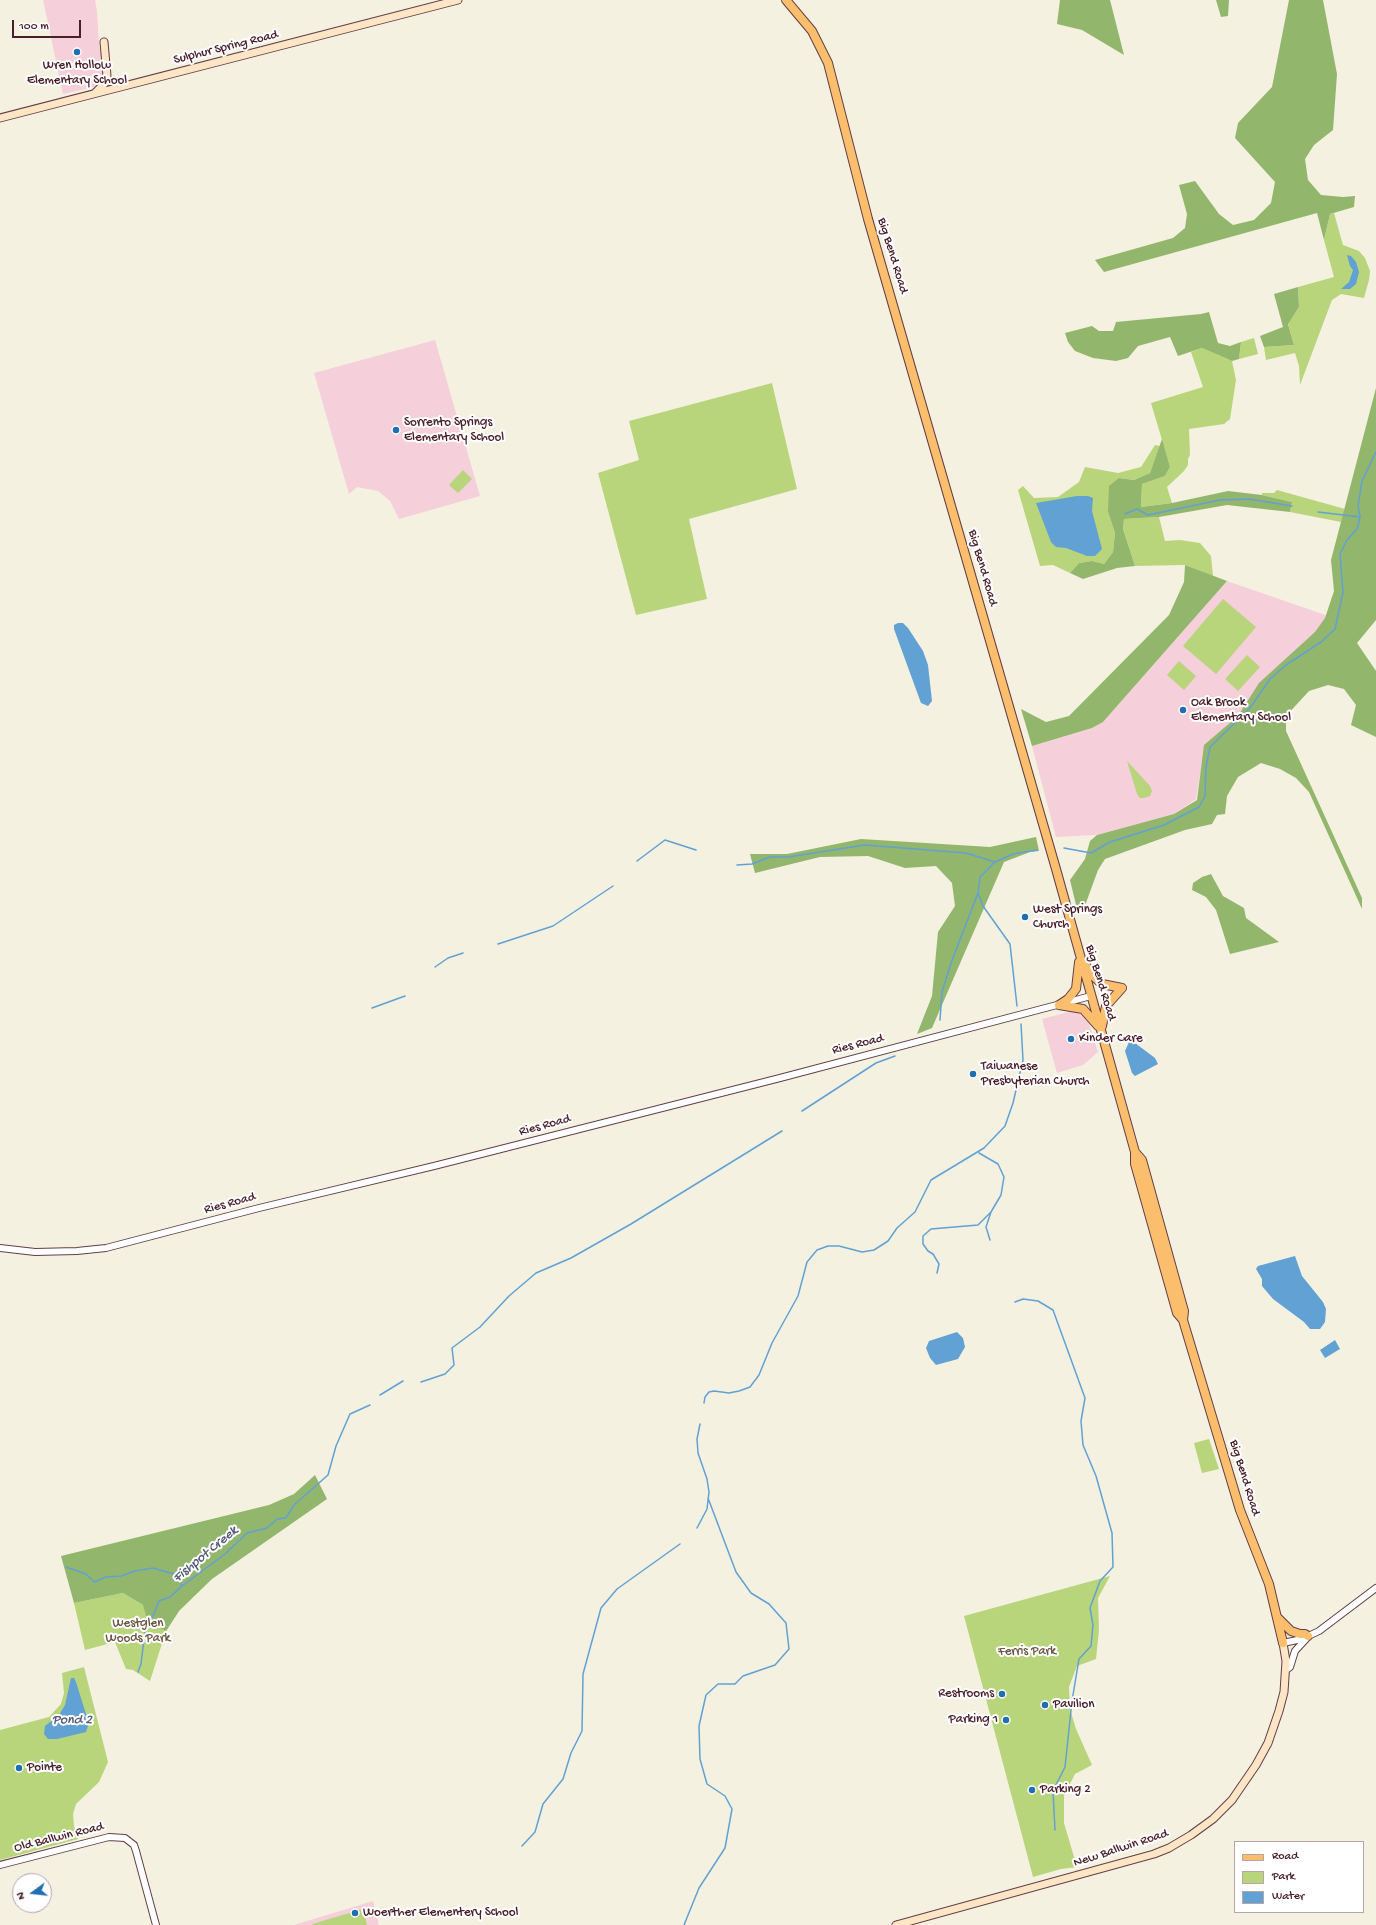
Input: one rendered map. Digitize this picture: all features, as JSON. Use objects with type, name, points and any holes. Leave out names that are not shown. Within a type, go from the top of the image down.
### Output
[{"type":"main road","name":"Sulphur Spring Road","points":[[0,118],[458,0]]},
{"type":"main road","name":"Big Bend Road","points":[[786,0],[812,31],[828,63],[868,220],[1102,1030],[1135,1152],[1136,1164],[1177,1313],[1183,1320],[1240,1510],[1268,1584],[1283,1643]]},
{"type":"main road","points":[[93,94],[100,88],[107,76],[104,42]]},
{"type":"main road","points":[[1059,1005],[1068,999],[1076,989],[1080,957]]},
{"type":"main road","points":[[1080,957],[1092,975],[1102,984],[1122,988],[1106,1006],[1103,1015],[1102,1030]]},
{"type":"main road","points":[[1059,1005],[1083,1009],[1102,1030]]},
{"type":"main road","points":[[1277,1618],[1291,1631],[1308,1636]]},
{"type":"main road","name":"New Ballwin Road","points":[[896,1925],[1154,1854],[1169,1848],[1191,1835],[1225,1808],[1243,1786],[1268,1742],[1284,1692],[1286,1670],[1283,1643]]},
{"type":"street","name":"Ries Road","points":[[0,1248],[35,1252],[99,1249],[259,1208],[434,1166],[1091,996]]},
{"type":"street","points":[[1283,1643],[1308,1636],[1333,1623],[1376,1588]]},
{"type":"street","points":[[1286,1670],[1290,1667],[1295,1651],[1308,1636]]},
{"type":"street","name":"Old Ballwin Road","points":[[0,1865],[109,1837],[125,1838],[134,1845],[156,1925]]},
{"type":"shaded area","name":"Wren Hollow Elementary School","points":[[43,0],[95,0],[99,44],[104,68],[102,79],[94,87],[63,94]]},
{"type":"shaded area","name":"Sorrento Springs Elementary School","points":[[435,340],[480,496],[399,519],[390,501],[378,491],[357,487],[349,494],[314,373]]},
{"type":"shaded area","name":"Oak Brook Elementary School","points":[[1227,581],[1334,618],[1266,698],[1204,751],[1196,799],[1174,814],[1097,835],[1056,837],[1032,746],[1092,728],[1103,722]]},
{"type":"shaded area","name":"Kinder Care","points":[[1072,1011],[1083,1015],[1088,1020],[1098,1052],[1083,1065],[1057,1073],[1042,1019]]},
{"type":"shaded area","name":"Woerther Elementery School","points":[[373,1901],[379,1925],[294,1925]]},
{"type":"green space","points":[[1060,0],[1110,0],[1124,55],[1082,30],[1057,24]]},
{"type":"green space","points":[[1216,0],[1229,0],[1228,16],[1221,17]]},
{"type":"green space","points":[[1289,0],[1323,0],[1337,74],[1333,130],[1314,145],[1305,159],[1308,180],[1321,195],[1343,197],[1355,196],[1354,207],[1330,214],[1324,240],[1317,213],[1104,272],[1095,260],[1173,238],[1185,228],[1187,214],[1179,185],[1195,181],[1219,214],[1233,225],[1254,220],[1271,203],[1275,182],[1235,138],[1238,123],[1272,87]]},
{"type":"green space","points":[[1334,213],[1343,245],[1359,251],[1365,258],[1370,271],[1369,280],[1364,298],[1341,294],[1332,300],[1300,385],[1299,366],[1295,353],[1266,360],[1264,347],[1294,345],[1288,323],[1299,307],[1298,287],[1334,277],[1324,240],[1330,214]]},
{"type":"green space","points":[[1298,287],[1299,307],[1288,324],[1294,345],[1264,347],[1260,336],[1283,327],[1274,294]]},
{"type":"green space","points":[[1209,312],[1218,343],[1230,346],[1241,342],[1239,359],[1232,361],[1202,348],[1178,356],[1170,337],[1138,346],[1128,358],[1116,361],[1093,358],[1075,351],[1068,342],[1065,333],[1092,326],[1099,331],[1113,331],[1116,322]]},
{"type":"green space","points":[[1254,338],[1258,354],[1239,359],[1241,342]]},
{"type":"green space","points":[[1202,348],[1232,361],[1236,380],[1230,419],[1224,424],[1189,429],[1190,455],[1188,465],[1184,471],[1167,487],[1172,503],[1141,507],[1142,484],[1165,476],[1170,467],[1151,403],[1203,387],[1191,352]]},
{"type":"green space","points":[[772,383],[797,489],[689,519],[707,599],[636,615],[598,473],[639,460],[629,421]]},
{"type":"green space","points":[[1376,388],[1376,620],[1357,643],[1376,671],[1376,737],[1351,725],[1356,705],[1344,689],[1328,685],[1309,691],[1286,716],[1286,731],[1362,898],[1362,909],[1309,792],[1296,778],[1280,769],[1261,763],[1238,777],[1227,796],[1225,814],[1217,815],[1212,824],[1185,830],[1105,859],[1098,870],[1083,911],[1077,909],[1070,880],[1085,859],[1090,841],[1097,835],[1174,814],[1197,800],[1204,745],[1238,716],[1259,683],[1315,632],[1325,618],[1334,591],[1331,560]]},
{"type":"green space","points":[[1162,439],[1170,467],[1165,476],[1142,484],[1141,507],[1172,503],[1228,491],[1262,495],[1292,502],[1290,512],[1227,505],[1159,517],[1124,519],[1123,529],[1135,566],[1117,568],[1083,579],[1070,573],[1079,563],[1092,561],[1104,564],[1113,552],[1115,533],[1108,512],[1109,486],[1119,478],[1134,480],[1150,473]]},
{"type":"green space","points":[[1155,445],[1160,446],[1150,473],[1134,480],[1119,478],[1108,512],[1115,533],[1113,552],[1104,564],[1092,561],[1079,563],[1070,573],[1053,565],[1040,566],[1018,490],[1023,486],[1034,498],[1058,497],[1079,482],[1085,467],[1118,473],[1141,467]]},
{"type":"green space","points":[[463,470],[472,479],[458,493],[449,485]]},
{"type":"green space","points":[[1277,490],[1345,509],[1341,522],[1290,512],[1292,502],[1262,495],[1262,493],[1274,493]]},
{"type":"green space","points":[[1159,517],[1165,541],[1180,540],[1200,543],[1211,556],[1213,576],[1185,565],[1135,566],[1123,529],[1124,519]]},
{"type":"green space","points":[[1185,565],[1227,581],[1103,722],[1092,728],[1032,746],[1021,709],[1046,722],[1069,716],[1169,615],[1184,582]]},
{"type":"green space","points":[[1223,599],[1256,627],[1216,674],[1183,646]]},
{"type":"green space","points":[[1247,655],[1260,667],[1238,691],[1225,679]]},
{"type":"green space","points":[[1179,661],[1196,676],[1184,690],[1167,675]]},
{"type":"green space","points":[[1127,761],[1150,786],[1152,791],[1150,796],[1140,798],[1137,794]]},
{"type":"green space","points":[[1036,837],[1039,851],[1030,852],[1004,862],[932,1028],[917,1034],[932,996],[938,932],[955,906],[952,883],[936,866],[905,868],[868,856],[820,857],[755,873],[750,854],[787,854],[861,839],[990,847]]},
{"type":"green space","points":[[1211,874],[1223,896],[1244,908],[1246,918],[1279,942],[1230,954],[1216,910],[1206,897],[1192,890],[1193,883],[1202,877]]},
{"type":"green space","points":[[1209,1439],[1219,1469],[1202,1473],[1194,1443]]},
{"type":"green space","points":[[315,1475],[327,1499],[212,1579],[179,1611],[166,1631],[148,1622],[143,1605],[123,1593],[74,1603],[61,1556],[269,1505],[294,1494]]},
{"type":"green space","name":"Ferris Park","points":[[1110,1576],[1098,1598],[1099,1630],[1096,1659],[1077,1666],[1069,1687],[1070,1709],[1076,1729],[1092,1765],[1075,1774],[1064,1796],[1064,1823],[1077,1867],[1061,1869],[1033,1877],[964,1616]]},
{"type":"green space","name":"Westglen Woods Park","points":[[123,1593],[143,1605],[179,1611],[166,1631],[150,1681],[133,1670],[126,1669],[115,1642],[85,1650],[74,1603]]},
{"type":"green space","points":[[84,1667],[108,1762],[99,1782],[76,1804],[73,1814],[74,1826],[78,1839],[0,1860],[0,1730],[49,1717],[61,1704],[64,1693],[62,1673]]},
{"type":"green space","points":[[363,1909],[367,1925],[312,1925],[312,1924]]},
{"type":"water","points":[[1347,255],[1351,256],[1356,262],[1359,272],[1356,284],[1350,289],[1341,289],[1349,282],[1353,270],[1350,266]]},
{"type":"water","points":[[1077,496],[1088,496],[1093,498],[1092,511],[1102,549],[1095,556],[1087,556],[1066,548],[1056,547],[1051,542],[1036,503]]},
{"type":"water","points":[[903,623],[908,628],[923,651],[928,665],[932,701],[928,706],[921,703],[894,629],[894,625]]},
{"type":"water","points":[[1129,1042],[1135,1043],[1155,1058],[1158,1064],[1135,1076],[1132,1073],[1125,1051]]},
{"type":"water","points":[[1295,1256],[1302,1276],[1323,1302],[1326,1309],[1325,1322],[1320,1329],[1310,1329],[1304,1322],[1273,1299],[1262,1286],[1262,1279],[1256,1269],[1258,1266]]},
{"type":"water","points":[[957,1332],[963,1338],[965,1347],[958,1359],[936,1365],[930,1358],[926,1348],[929,1341]]},
{"type":"water","points":[[1335,1340],[1340,1349],[1325,1358],[1320,1350]]},
{"type":"water","name":"Pond 2","points":[[71,1678],[74,1678],[76,1682],[86,1714],[88,1726],[86,1732],[57,1739],[48,1739],[44,1734],[45,1726],[59,1715],[65,1705]]},
{"type":"waterway","points":[[1064,848],[1091,853],[1110,842],[1164,825],[1199,807],[1205,796],[1206,767],[1210,747],[1250,708],[1270,679],[1286,665],[1321,642],[1335,629],[1343,592],[1340,554],[1347,540],[1357,529],[1360,517],[1358,506],[1362,481],[1376,452]]},
{"type":"waterway","points":[[1125,514],[1137,509],[1148,515],[1220,500],[1249,499],[1292,506]]},
{"type":"waterway","points":[[1318,512],[1360,517]]},
{"type":"waterway","points":[[637,861],[665,840],[696,850]]},
{"type":"waterway","points":[[737,865],[752,864],[770,857],[788,857],[865,845],[966,853],[995,862]]},
{"type":"waterway","points":[[1017,1006],[1010,944],[983,906],[978,893],[980,877],[995,862],[1013,854],[1037,850]]},
{"type":"waterway","points":[[498,944],[553,926],[613,886]]},
{"type":"waterway","points":[[940,1020],[942,992],[951,963],[978,893]]},
{"type":"waterway","points":[[435,967],[448,958],[463,953]]},
{"type":"waterway","points":[[372,1008],[405,996]]},
{"type":"waterway","points":[[704,1403],[705,1397],[709,1392],[714,1391],[729,1393],[739,1391],[750,1387],[759,1375],[772,1343],[798,1296],[807,1262],[817,1250],[828,1246],[839,1246],[862,1252],[874,1250],[888,1241],[897,1228],[915,1212],[931,1180],[984,1148],[1005,1126],[1013,1103],[1023,1060],[1021,1024]]},
{"type":"waterway","points":[[802,1111],[876,1063],[895,1056]]},
{"type":"waterway","points":[[421,1382],[445,1374],[454,1365],[452,1348],[480,1327],[509,1296],[536,1273],[571,1258],[631,1224],[782,1131]]},
{"type":"waterway","points":[[979,1153],[998,1164],[1004,1177],[1001,1195],[991,1212],[986,1227],[990,1240]]},
{"type":"waterway","points":[[937,1273],[939,1264],[933,1254],[928,1251],[923,1244],[923,1236],[931,1229],[978,1225],[991,1212]]},
{"type":"waterway","points":[[1015,1302],[1023,1299],[1038,1301],[1053,1310],[1085,1398],[1081,1421],[1083,1445],[1096,1476],[1112,1533],[1113,1567],[1100,1581],[1090,1608],[1093,1625],[1091,1646],[1079,1659],[1072,1701],[1065,1767],[1053,1791],[1055,1830]]},
{"type":"waterway","points":[[380,1395],[403,1381]]},
{"type":"waterway","name":"Fishpot Creek","points":[[138,1672],[141,1664],[146,1623],[153,1616],[159,1601],[170,1597],[182,1586],[225,1554],[247,1533],[267,1528],[277,1519],[286,1518],[294,1505],[328,1475],[336,1446],[350,1414],[370,1405]]},
{"type":"waterway","points":[[697,1528],[707,1509],[709,1492],[707,1479],[698,1453],[697,1439],[700,1424]]},
{"type":"waterway","points":[[684,1925],[699,1888],[725,1848],[732,1809],[725,1796],[707,1784],[700,1759],[699,1726],[706,1695],[718,1684],[735,1684],[743,1676],[775,1665],[789,1649],[786,1623],[769,1604],[751,1593],[736,1572],[708,1498]]},
{"type":"waterway","points":[[522,1846],[535,1832],[543,1804],[563,1779],[571,1753],[582,1731],[583,1674],[601,1608],[617,1589],[680,1544]]},
{"type":"waterway","points":[[66,1567],[86,1574],[94,1582],[106,1577],[121,1576],[135,1571],[153,1568],[177,1575],[182,1586]]},
{"type":"place","name":"Wren Hollow Elementary School","points":[[77,52]]},
{"type":"place","name":"Sorrento Springs Elementary School","points":[[396,430]]},
{"type":"place","name":"Oak Brook Elementary School","points":[[1183,710]]},
{"type":"place","name":"West Springs Church","points":[[1025,917]]},
{"type":"place","name":"Kinder Care","points":[[1071,1039]]},
{"type":"place","name":"Taiwanese Presbyterian Church","points":[[973,1074]]},
{"type":"place","name":"Restrooms","points":[[1002,1694]]},
{"type":"place","name":"Pavilion","points":[[1045,1705]]},
{"type":"place","name":"Parking 1","points":[[1006,1720]]},
{"type":"place","name":"Pointe","points":[[19,1768]]},
{"type":"place","name":"Parking 2","points":[[1032,1790]]},
{"type":"place","name":"Woerther Elementery School","points":[[355,1913]]}]
